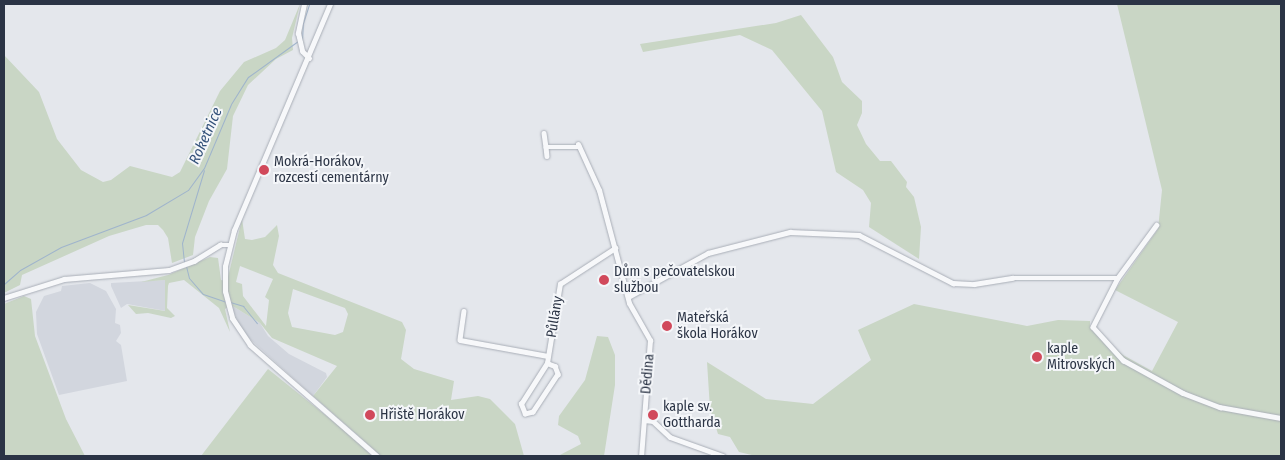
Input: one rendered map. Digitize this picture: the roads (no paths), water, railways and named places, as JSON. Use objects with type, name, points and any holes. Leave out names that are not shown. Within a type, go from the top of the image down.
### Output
[{"type":"street","points":[[304,4],[298,37],[309,58]]},
{"type":"street","points":[[330,4],[309,58],[229,245],[224,272],[226,302],[239,330],[262,358],[357,436],[377,456]]},
{"type":"street","points":[[544,133],[547,156]]},
{"type":"street","points":[[546,148],[579,146],[599,190],[628,296],[708,253],[790,232],[859,235],[953,282],[974,284],[1013,278],[1118,278]]},
{"type":"street","points":[[1157,225],[1118,278],[1093,327],[1123,360],[1183,393],[1220,407],[1281,418]]},
{"type":"street","points":[[4,298],[64,279],[148,274],[182,266],[216,247],[229,245]]},
{"type":"street","name":"Půllány","points":[[547,363],[555,366],[558,374],[533,412],[522,413],[521,404],[547,363],[560,284],[614,248]]},
{"type":"street","name":"Dědina","points":[[628,296],[650,340],[641,456]]},
{"type":"street","name":"Půllány","points":[[464,311],[460,340],[548,356]]},
{"type":"street","points":[[644,420],[653,421],[670,437],[723,456]]},
{"type":"waterway","name":"Roketnice","points":[[302,40],[303,23],[309,4]]},
{"type":"waterway","name":"Roketnice","points":[[4,284],[20,270],[61,247],[146,215],[188,190],[204,168],[231,104],[248,77],[298,41]]},
{"type":"waterway","points":[[184,262],[182,243],[204,170]]},
{"type":"waterway","points":[[186,266],[189,278],[203,294],[226,302]]},
{"type":"waterway","points":[[230,302],[243,306],[257,323]]},
{"type":"place","name":"Mokrá-Horákov, rozcestí cementárny","points":[[264,170]]},
{"type":"place","name":"Dům s pečovatelskou službou","points":[[604,280]]},
{"type":"place","name":"Mateřská škola Horákov","points":[[667,326]]},
{"type":"place","name":"kaple Mitrovských","points":[[1037,357]]},
{"type":"place","name":"Hřiště Horákov","points":[[370,415]]},
{"type":"place","name":"kaple sv. Gottharda","points":[[653,415]]}]
